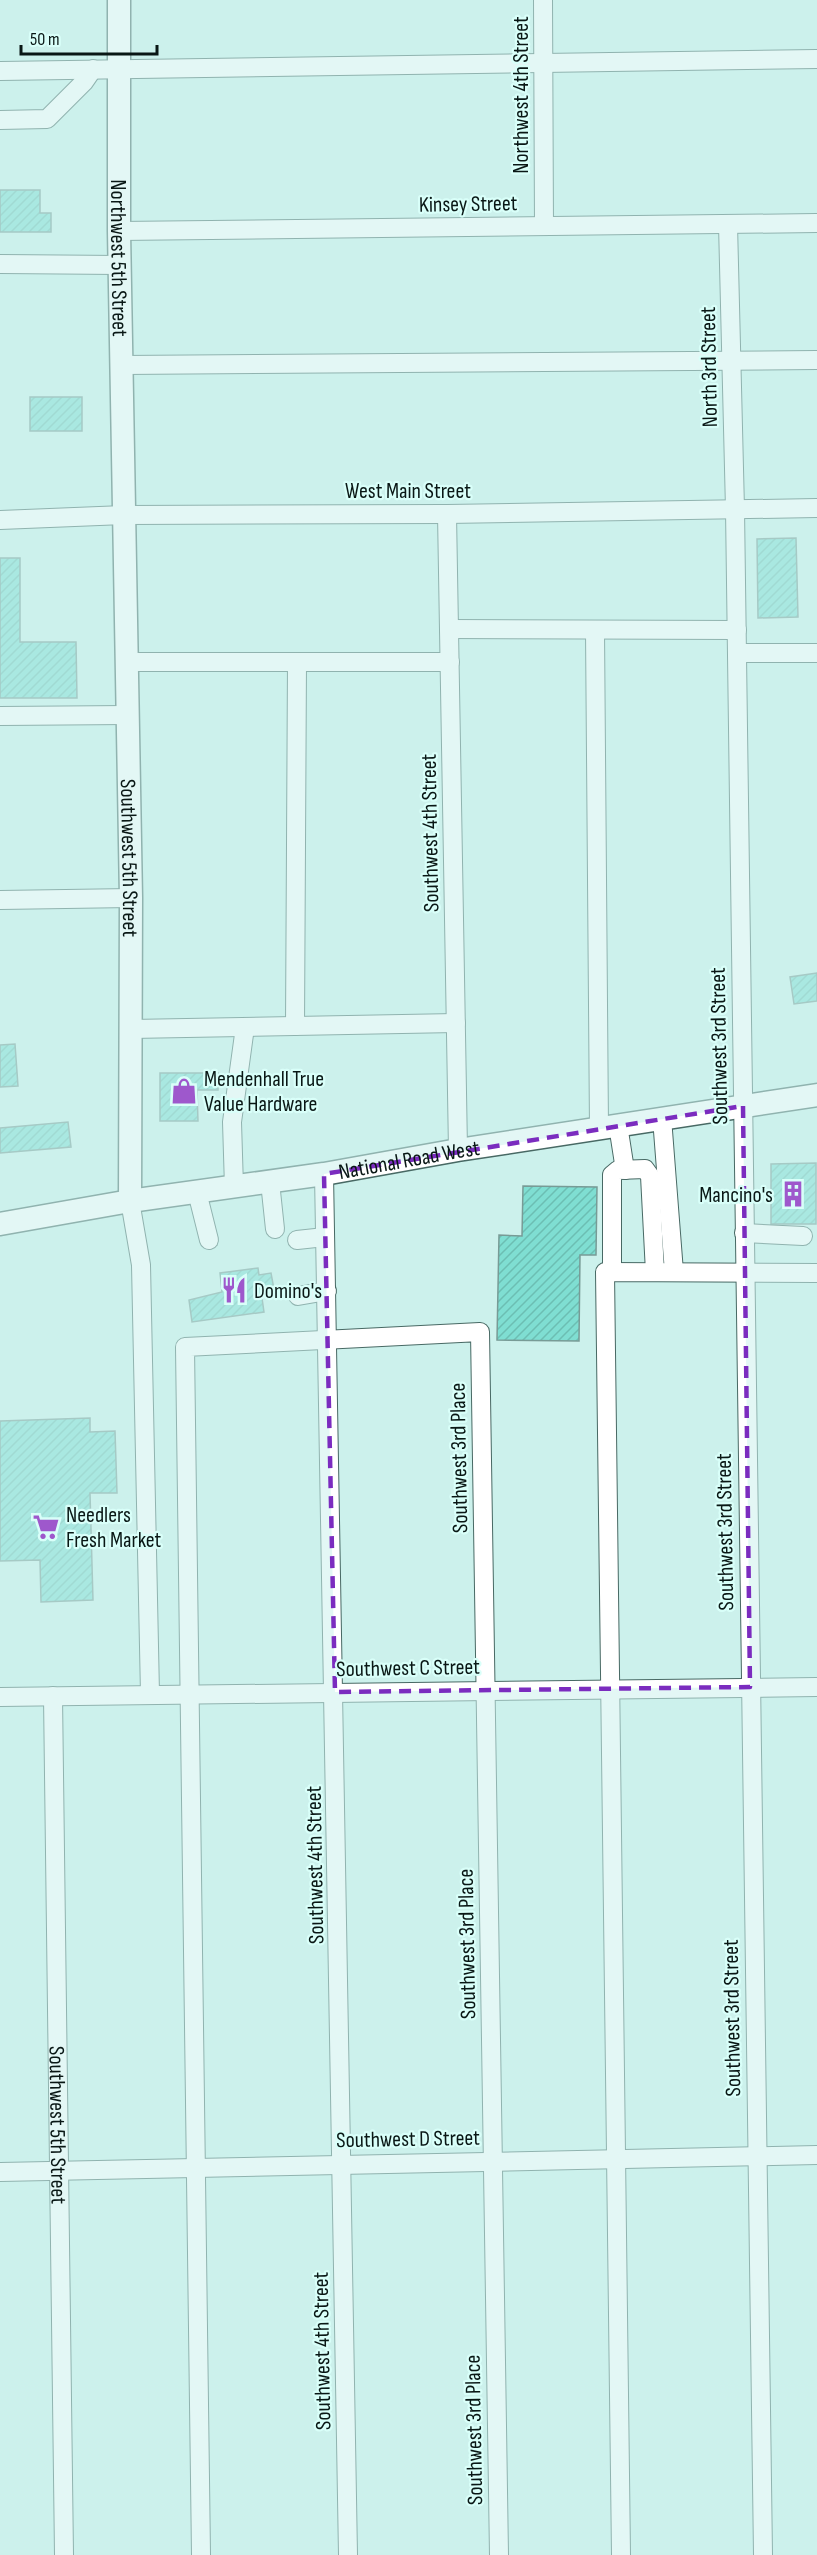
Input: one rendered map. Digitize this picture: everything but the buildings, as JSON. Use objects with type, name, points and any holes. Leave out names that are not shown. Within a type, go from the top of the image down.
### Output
[{"type":"main road","name":"Northwest 5th Street","points":[[119,0],[121,68],[119,231],[124,515]]},
{"type":"main road","name":"Southwest 5th Street","points":[[124,515],[131,898],[130,1201]]},
{"type":"main road","name":"National Road West","points":[[0,1224],[130,1201],[324,1174],[458,1150],[817,1095]]},
{"type":"street","name":"Northwest 4th Street","points":[[543,0],[544,226]]},
{"type":"street","points":[[0,71],[817,59]]},
{"type":"street","points":[[0,120],[47,119],[84,82],[93,69]]},
{"type":"street","name":"Kinsey Street","points":[[119,231],[817,223]]},
{"type":"street","name":"North 3rd Street","points":[[728,224],[735,508]]},
{"type":"street","points":[[0,264],[120,265]]},
{"type":"street","points":[[122,365],[817,360]]},
{"type":"street","name":"Southwest 3rd Street","points":[[735,508],[763,2555]]},
{"type":"street","name":"West Main Street","points":[[0,520],[124,515],[447,514],[817,508]]},
{"type":"street","name":"Southwest 4th Street","points":[[447,514],[458,1150]]},
{"type":"street","points":[[449,629],[737,630]]},
{"type":"street","points":[[595,630],[609,1127],[625,1170]]},
{"type":"street","points":[[737,653],[817,653]]},
{"type":"street","points":[[126,662],[450,662]]},
{"type":"street","points":[[295,1026],[297,662]]},
{"type":"street","points":[[0,716],[128,715]]},
{"type":"street","points":[[0,900],[131,898]]},
{"type":"street","points":[[131,1029],[456,1023]]},
{"type":"street","points":[[234,1187],[230,1142],[245,1027]]},
{"type":"street","points":[[662,1118],[674,1272]]},
{"type":"street","points":[[612,1272],[612,1179],[614,1172],[645,1169],[649,1173],[655,1272]]},
{"type":"street","name":"Southwest 4th Street","points":[[324,1174],[335,1692],[348,2555]]},
{"type":"street","points":[[270,1182],[275,1229]]},
{"type":"street","points":[[197,1192],[208,1240]]},
{"type":"street","points":[[130,1201],[141,1265],[150,1694]]},
{"type":"street","points":[[744,1233],[803,1236]]},
{"type":"street","points":[[297,1240],[325,1237]]},
{"type":"street","points":[[621,2555],[605,1272],[817,1273]]},
{"type":"street","points":[[298,1296],[327,1291]]},
{"type":"street","name":"Southwest 3rd Place","points":[[328,1340],[480,1332],[499,2555]]},
{"type":"street","points":[[201,2555],[185,1347],[328,1340]]},
{"type":"street","name":"Southwest C Street","points":[[0,1697],[817,1687]]},
{"type":"street","name":"Southwest 5th Street","points":[[53,1696],[64,2555]]},
{"type":"street","name":"Southwest D Street","points":[[0,2172],[342,2163],[817,2155]]},
{"type":"highlighted area","points":[[743,1106],[750,1687],[335,1692],[324,1174]]},
{"type":"place","name":"Mendenhall True Value Hardware","points":[[184,1091]]},
{"type":"place","name":"Mancino's","points":[[793,1194]]},
{"type":"place","name":"Domino's","points":[[234,1290]]},
{"type":"place","name":"Needlers Fresh Market","points":[[46,1527]]}]
